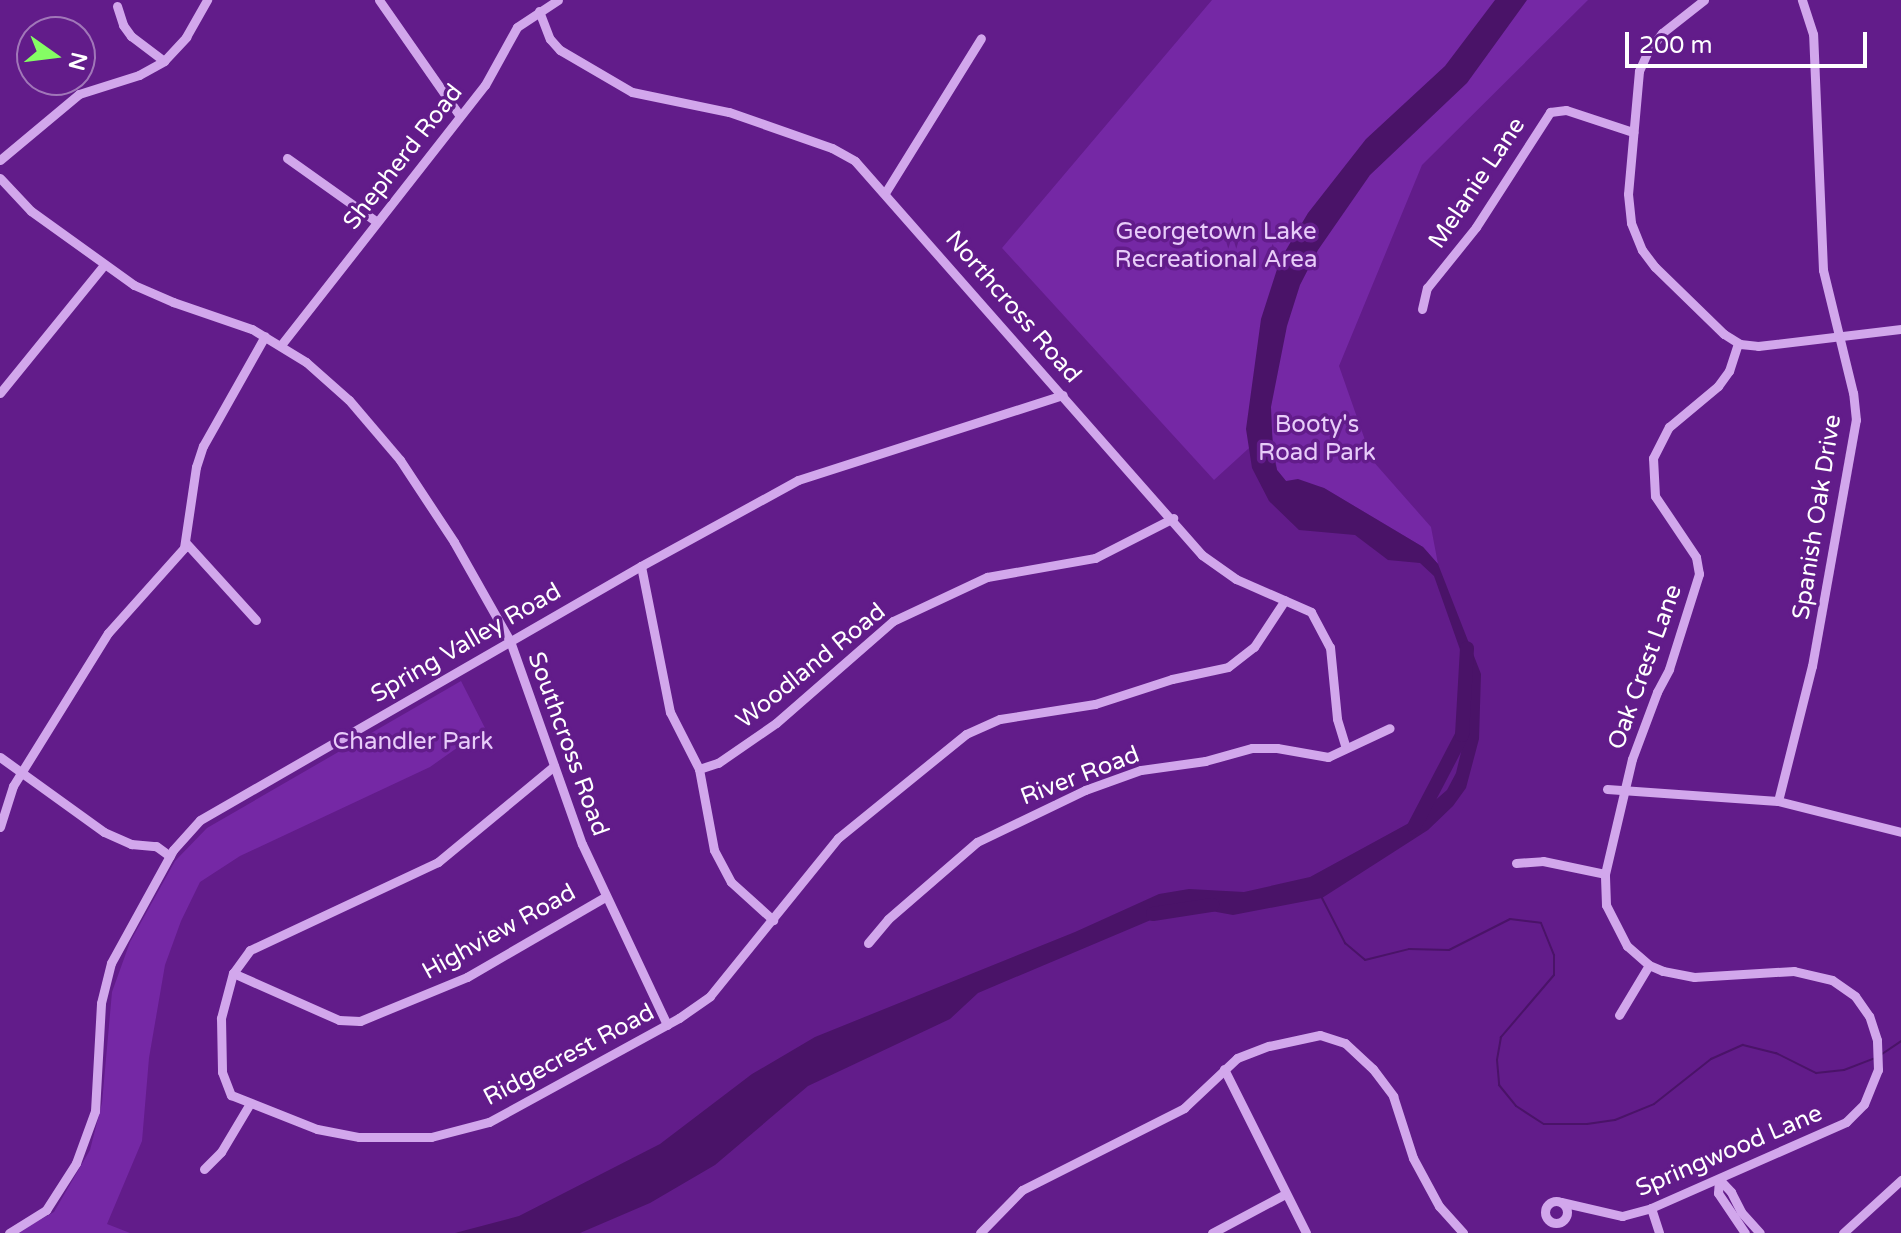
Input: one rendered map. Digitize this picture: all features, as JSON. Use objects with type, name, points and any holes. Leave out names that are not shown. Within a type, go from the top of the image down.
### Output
[{"type":"street","points":[[0,160],[79,94],[139,75],[164,61],[186,37],[207,0]]},
{"type":"street","points":[[379,0],[460,116]]},
{"type":"street","name":"Shepherd Road","points":[[281,345],[493,73],[517,27],[558,0]]},
{"type":"street","points":[[1704,0],[1662,33],[1647,53],[1639,71],[1628,194],[1635,237],[1655,267],[1738,343],[1758,346],[1901,329]]},
{"type":"street","name":"Spanish Oak Drive","points":[[1778,801],[1812,666],[1854,434],[1854,400],[1821,256],[1813,34],[1802,0]]},
{"type":"street","points":[[117,6],[123,25],[131,36],[164,61]]},
{"type":"street","name":"Northcross Road","points":[[539,11],[550,39],[560,50],[620,85],[645,96],[720,109],[832,148],[855,161],[1215,566],[1236,579],[1311,612],[1330,647],[1337,719],[1346,748]]},
{"type":"street","points":[[885,193],[981,38]]},
{"type":"street","name":"Melanie Lane","points":[[1422,309],[1427,288],[1476,227],[1550,112],[1566,110],[1633,132]]},
{"type":"street","points":[[287,158],[377,222]]},
{"type":"street","name":"Southcross Road","points":[[0,178],[31,211],[104,265],[153,295],[226,318],[281,345],[349,400],[400,460],[454,542],[510,641],[605,897],[667,1025]]},
{"type":"street","points":[[0,393],[104,265]]},
{"type":"street","points":[[0,827],[8,795],[108,633],[186,543],[194,481],[203,446],[265,336]]},
{"type":"street","name":"Oak Crest Lane","points":[[1623,792],[1657,692],[1674,657],[1699,574],[1696,557],[1655,496],[1653,458],[1669,427],[1718,386],[1729,371],[1738,343]]},
{"type":"street","name":"Spring Valley Road","points":[[9,1233],[55,1201],[81,1151],[95,1111],[101,1003],[106,976],[170,856],[190,829],[211,813],[510,641],[798,480],[1063,395]]},
{"type":"street","name":"Woodland Road","points":[[699,769],[718,763],[776,723],[893,621],[987,577],[1095,558],[1173,518]]},
{"type":"street","points":[[186,543],[256,620]]},
{"type":"street","points":[[641,566],[670,712],[699,769],[720,868],[773,920]]},
{"type":"street","name":"Ridgecrest Road","points":[[554,766],[438,862],[393,887],[258,944],[233,973],[221,1018],[222,1072],[231,1095],[249,1105],[317,1129],[345,1135],[431,1137],[489,1122],[667,1025],[710,996],[838,838],[966,734],[993,721],[1095,704],[1172,679],[1228,667],[1254,647],[1285,600]]},
{"type":"street","name":"River Road","points":[[868,943],[888,919],[977,842],[1085,790],[1141,770],[1205,761],[1252,748],[1277,748],[1328,757],[1390,728]]},
{"type":"street","points":[[0,757],[104,832],[131,844],[156,846],[170,856]]},
{"type":"street","points":[[1607,789],[1778,801],[1901,832]]},
{"type":"street","points":[[1619,1015],[1649,965],[1627,946],[1611,920],[1605,874],[1623,792]]},
{"type":"street","points":[[1516,863],[1543,861],[1605,874]]},
{"type":"street","name":"Highview Road","points":[[233,973],[339,1020],[360,1021],[467,977],[605,897]]},
{"type":"street","name":"Springwood Lane","points":[[1561,1202],[1622,1216],[1651,1208],[1846,1122],[1864,1104],[1878,1070],[1877,1040],[1869,1016],[1855,996],[1820,975],[1794,971],[1694,977],[1649,965]]},
{"type":"street","points":[[980,1233],[1022,1190],[1184,1108],[1224,1069],[1248,1053],[1313,1035],[1327,1035],[1344,1042],[1373,1069],[1393,1096],[1413,1158],[1439,1206],[1463,1233]]},
{"type":"street","points":[[1224,1069],[1306,1233]]},
{"type":"street","points":[[204,1169],[221,1152],[249,1105]]},
{"type":"street","points":[[1719,1179],[1718,1193],[1745,1233]]},
{"type":"street","points":[[1719,1179],[1760,1233]]},
{"type":"street","points":[[1843,1233],[1901,1180]]},
{"type":"street","points":[[1212,1233],[1285,1194]]},
{"type":"street","points":[[1651,1208],[1659,1233]]},
{"type":"green space","name":"Georgetown Lake Recreational Area","points":[[1212,0],[1588,0],[1422,165],[1339,366],[1372,460],[1431,527],[1438,564],[1423,547],[1324,488],[1286,481],[1277,470],[1271,428],[1214,480],[1002,248]]},
{"type":"green space","name":"Chandler Park","points":[[461,681],[485,728],[430,767],[240,856],[200,882],[165,965],[149,1058],[142,1141],[107,1224],[130,1233],[16,1233],[54,1212],[90,1150],[102,1103],[112,992],[130,942],[175,861],[207,828]]},
{"type":"shaded area","points":[[1495,0],[1527,0],[1467,83],[1370,175],[1318,250],[1300,285],[1287,326],[1271,407],[1273,453],[1277,470],[1286,481],[1298,479],[1324,488],[1423,547],[1438,564],[1481,674],[1479,739],[1466,788],[1453,806],[1428,830],[1322,898],[1233,915],[1184,906],[978,993],[950,1019],[808,1086],[715,1165],[650,1203],[580,1233],[455,1233],[519,1216],[660,1144],[752,1074],[815,1037],[1075,932],[1159,894],[1189,889],[1244,892],[1310,877],[1409,823],[1447,790],[1456,773],[1463,744],[1469,675],[1434,576],[1420,563],[1388,560],[1355,535],[1299,530],[1269,501],[1252,468],[1246,429],[1261,319],[1280,260],[1308,213],[1366,139],[1445,66]]},
{"type":"waterway","points":[[1414,827],[1462,735],[1467,648]]},
{"type":"waterway","points":[[1322,898],[1345,943],[1365,960],[1409,949],[1449,950],[1510,919],[1541,923],[1554,955],[1554,975],[1501,1037],[1497,1060],[1499,1085],[1516,1106],[1544,1124],[1587,1124],[1615,1120],[1654,1104],[1711,1059],[1743,1045],[1776,1053],[1816,1073],[1844,1070],[1873,1059]]},
{"type":"waterway","points":[[1153,914],[1212,905]]},
{"type":"waterway","points":[[1882,1054],[1901,1041]]},
{"type":"park label","name":"Booty's Road Park","points":[[1317,439]]}]
